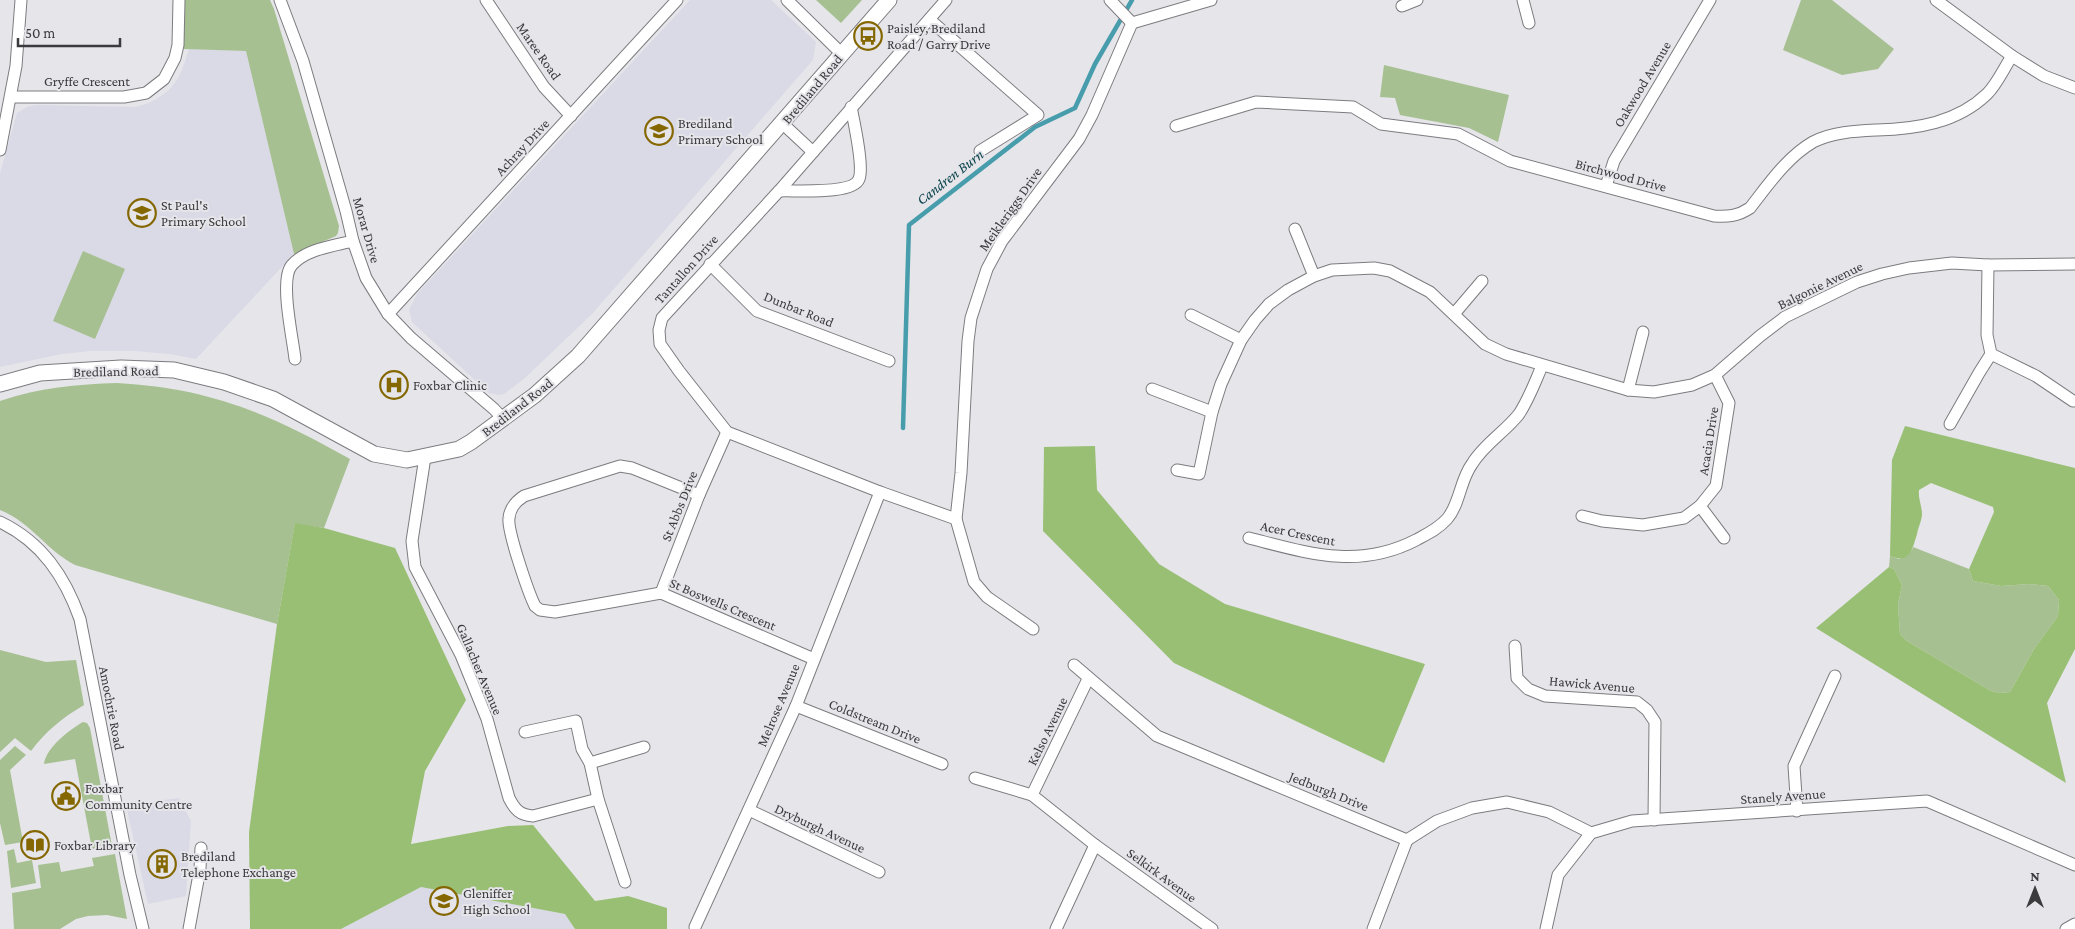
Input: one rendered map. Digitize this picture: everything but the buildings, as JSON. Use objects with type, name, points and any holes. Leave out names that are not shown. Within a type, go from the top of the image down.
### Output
[{"type":"street","points":[[0,150],[12,96],[19,42],[21,0]]},
{"type":"street","name":"Gryffe Crescent","points":[[12,96],[124,96],[146,93],[164,79],[175,58],[178,45],[179,0]]},
{"type":"street","name":"Morar Drive","points":[[280,0],[303,61],[353,241],[366,278],[388,314],[411,338],[494,409],[504,420]]},
{"type":"street","name":"Maree Road","points":[[486,0],[544,87],[571,116]]},
{"type":"street","name":"Achray Drive","points":[[388,314],[678,0]]},
{"type":"street","points":[[787,0],[842,54]]},
{"type":"street","name":"Brediland Road","points":[[0,384],[40,373],[121,368],[174,370],[224,382],[273,399],[374,454],[407,460],[459,449],[504,420],[536,395],[578,356],[889,0]]},
{"type":"street","name":"Tantallon Drive","points":[[727,432],[660,344],[662,318],[813,152],[851,106],[946,0]]},
{"type":"street","points":[[1111,1],[1129,20],[1211,0]]},
{"type":"street","points":[[1402,6],[1417,0]]},
{"type":"street","points":[[1523,0],[1529,23]]},
{"type":"street","name":"Oakwood Avenue","points":[[1606,186],[1614,161],[1710,0]]},
{"type":"street","points":[[1936,0],[2012,56],[2044,76],[2075,88]]},
{"type":"street","points":[[930,20],[1038,114],[980,151]]},
{"type":"street","name":"Meikleriggs Drive","points":[[1033,629],[987,597],[974,582],[956,519],[961,473],[968,340],[971,318],[987,270],[1002,241],[1079,138],[1092,115],[1129,20]]},
{"type":"street","name":"Birchwood Drive","points":[[1176,126],[1256,102],[1353,106],[1381,124],[1458,134],[1510,161],[1714,216],[1728,217],[1741,214],[1750,208],[1793,157],[1813,142],[1833,135],[1859,130],[1902,129],[1949,119],[1987,94],[2012,56]]},
{"type":"street","points":[[778,191],[833,190],[848,188],[856,184],[860,178],[860,163],[851,106]]},
{"type":"street","points":[[782,124],[813,152]]},
{"type":"street","points":[[1295,229],[1314,276]]},
{"type":"street","points":[[296,359],[286,289],[286,276],[292,265],[305,255],[353,241]]},
{"type":"street","name":"Balgonie Avenue","points":[[1177,470],[1199,474],[1212,412],[1221,384],[1241,340],[1255,320],[1269,304],[1288,290],[1314,276],[1332,270],[1354,268],[1390,271],[1430,292],[1468,330],[1485,344],[1506,354],[1628,390],[1654,392],[1692,385],[1715,375],[1785,317],[1856,282],[1910,268],[1952,263],[1988,265],[2075,264]]},
{"type":"street","name":"Dunbar Road","points":[[710,264],[756,311],[889,361]]},
{"type":"street","points":[[1950,424],[1978,372],[1991,354],[1987,335],[1988,265]]},
{"type":"street","points":[[1454,314],[1482,281]]},
{"type":"street","points":[[1191,315],[1241,340]]},
{"type":"street","points":[[1628,390],[1643,332]]},
{"type":"street","points":[[1991,354],[2036,376],[2073,401]]},
{"type":"street","name":"Acer Crescent","points":[[1249,538],[1336,558],[1382,553],[1406,545],[1434,531],[1448,518],[1471,464],[1519,413],[1530,396],[1542,366]]},
{"type":"street","name":"Acacia Drive","points":[[1582,516],[1602,521],[1643,525],[1684,518],[1700,506],[1716,486],[1729,403],[1715,375]]},
{"type":"street","points":[[1152,388],[1212,412]]},
{"type":"street","points":[[727,432],[880,492],[956,519]]},
{"type":"street","name":"St Abbs Drive","points":[[661,593],[727,432]]},
{"type":"street","name":"Gallacher Avenue","points":[[425,457],[412,541],[415,566],[461,655],[487,719],[512,803],[522,815],[533,816],[598,799]]},
{"type":"street","name":"St Boswells Crescent","points":[[700,494],[632,468],[620,466],[524,496],[516,501],[511,508],[509,525],[533,601],[540,610],[555,612],[661,593],[814,659]]},
{"type":"street","name":"Melrose Avenue","points":[[695,927],[796,706],[880,492]]},
{"type":"street","points":[[1700,506],[1724,538]]},
{"type":"street","name":"Amochrie Road","points":[[0,522],[28,539],[52,565],[70,592],[80,619],[130,875],[143,929]]},
{"type":"street","name":"Hawick Avenue","points":[[1515,646],[1517,678],[1528,689],[1544,696],[1637,702],[1647,710],[1655,722],[1654,820]]},
{"type":"street","name":"Jedburgh Drive","points":[[1074,665],[1088,679],[1157,736],[1407,840]]},
{"type":"street","points":[[1797,810],[1794,766],[1835,676]]},
{"type":"street","name":"Kelso Avenue","points":[[1032,795],[1088,679]]},
{"type":"street","name":"Coldstream Drive","points":[[796,706],[942,764]]},
{"type":"street","points":[[525,732],[576,721],[582,749],[590,763],[598,799],[625,882]]},
{"type":"street","points":[[590,763],[644,746]]},
{"type":"street","name":"Selkirk Avenue","points":[[975,778],[1032,795],[1095,845],[1212,929]]},
{"type":"street","name":"Stanely Avenue","points":[[1591,833],[1632,821],[1927,801],[2075,865]]},
{"type":"street","points":[[1374,929],[1407,840],[1437,822],[1472,808],[1508,802],[1549,812],[1591,833],[1558,875],[1546,929]]},
{"type":"street","name":"Dryburgh Avenue","points":[[749,810],[879,872]]},
{"type":"street","points":[[1056,929],[1095,845]]},
{"type":"street","points":[[189,929],[200,869],[201,848]]},
{"type":"street","points":[[2066,929],[2075,924]]},
{"type":"shaded area","name":"Brediland Primary School","points":[[690,0],[771,0],[816,42],[813,60],[592,314],[525,378],[504,394],[489,393],[412,322],[409,310],[417,294]]},
{"type":"shaded area","name":"St Paul's Primary School","points":[[189,49],[246,51],[294,254],[196,359],[170,354],[134,351],[90,351],[62,354],[0,367],[0,173],[17,113],[27,107],[36,105],[135,107],[146,104],[169,90],[177,80]]},
{"type":"shaded area","points":[[179,798],[191,821],[186,896],[148,904],[126,805]]},
{"type":"shaded area","name":"Gleniffer High School","points":[[421,887],[565,914],[575,929],[341,929]]},
{"type":"green space","points":[[184,0],[270,0],[339,226],[336,236],[294,254],[246,51],[184,49]]},
{"type":"green space","points":[[816,0],[862,0],[841,23]]},
{"type":"green space","points":[[1801,0],[1832,0],[1894,49],[1878,69],[1842,75],[1783,50]]},
{"type":"green space","points":[[1384,65],[1509,95],[1498,142],[1469,128],[1400,115],[1395,98],[1380,97]]},
{"type":"green space","points":[[83,251],[125,269],[95,339],[53,321]]},
{"type":"green space","points":[[117,383],[181,391],[210,397],[238,406],[266,416],[350,459],[324,528],[295,524],[277,624],[75,565],[56,552],[21,522],[0,510],[0,401],[58,388]]},
{"type":"green space","points":[[1905,426],[2075,468],[2075,649],[2047,703],[2066,783],[1816,628],[1889,567],[1894,569],[1902,585],[1898,604],[1900,634],[1907,641],[1991,691],[2000,693],[2010,692],[2034,649],[2058,616],[2059,600],[2048,586],[2029,584],[2001,586],[1973,581],[1969,569],[1994,512],[1993,507],[1931,483],[1919,490],[1922,516],[1912,550],[1906,557],[1897,558],[1890,556],[1892,460]]},
{"type":"green space","points":[[1095,446],[1097,490],[1159,564],[1225,604],[1425,664],[1384,763],[1174,663],[1043,531],[1044,447]]},
{"type":"green space","points":[[295,523],[324,528],[395,548],[466,700],[425,771],[411,844],[508,826],[533,825],[595,901],[628,896],[667,908],[667,929],[575,929],[565,914],[421,887],[341,929],[250,929],[249,832],[277,624]]},
{"type":"green space","points":[[1913,547],[1969,569],[1973,581],[2001,586],[2029,584],[2048,586],[2059,600],[2058,616],[2034,649],[2010,692],[2000,693],[1991,691],[1907,641],[1900,634],[1898,604],[1902,585],[1894,569],[1889,567],[1890,556],[1899,559],[1912,550]]},
{"type":"green space","points":[[0,650],[46,662],[76,660],[84,705],[55,725],[31,751],[15,738],[0,752]]},
{"type":"green space","points":[[83,722],[87,723],[90,728],[112,846],[92,849],[75,759],[44,764],[54,746]]},
{"type":"green space","points":[[15,746],[26,755],[10,770],[23,842],[5,845],[0,823],[0,760]]},
{"type":"green space","points":[[14,849],[17,863],[32,860],[36,883],[11,888],[7,851]]},
{"type":"green space","points":[[115,854],[127,919],[107,915],[88,916],[76,919],[60,929],[14,929],[12,893],[41,888],[38,865],[59,862],[61,872],[94,866],[92,858]]},
{"type":"waterway","name":"Candren Burn","points":[[903,428],[909,225],[1035,127],[1075,108],[1095,64],[1132,0]]},
{"type":"place","name":"Paisley, Brediland Road / Garry Drive","points":[[868,36]]},
{"type":"place","name":"Brediland Primary School","points":[[659,131]]},
{"type":"place","name":"St Paul's Primary School","points":[[142,213]]},
{"type":"place","name":"Foxbar Clinic","points":[[394,385]]},
{"type":"place","name":"Foxbar Community Centre","points":[[66,796]]},
{"type":"place","name":"Foxbar Library","points":[[35,845]]},
{"type":"place","name":"Brediland Telephone Exchange","points":[[162,864]]},
{"type":"place","name":"Gleniffer High School","points":[[444,901]]}]
